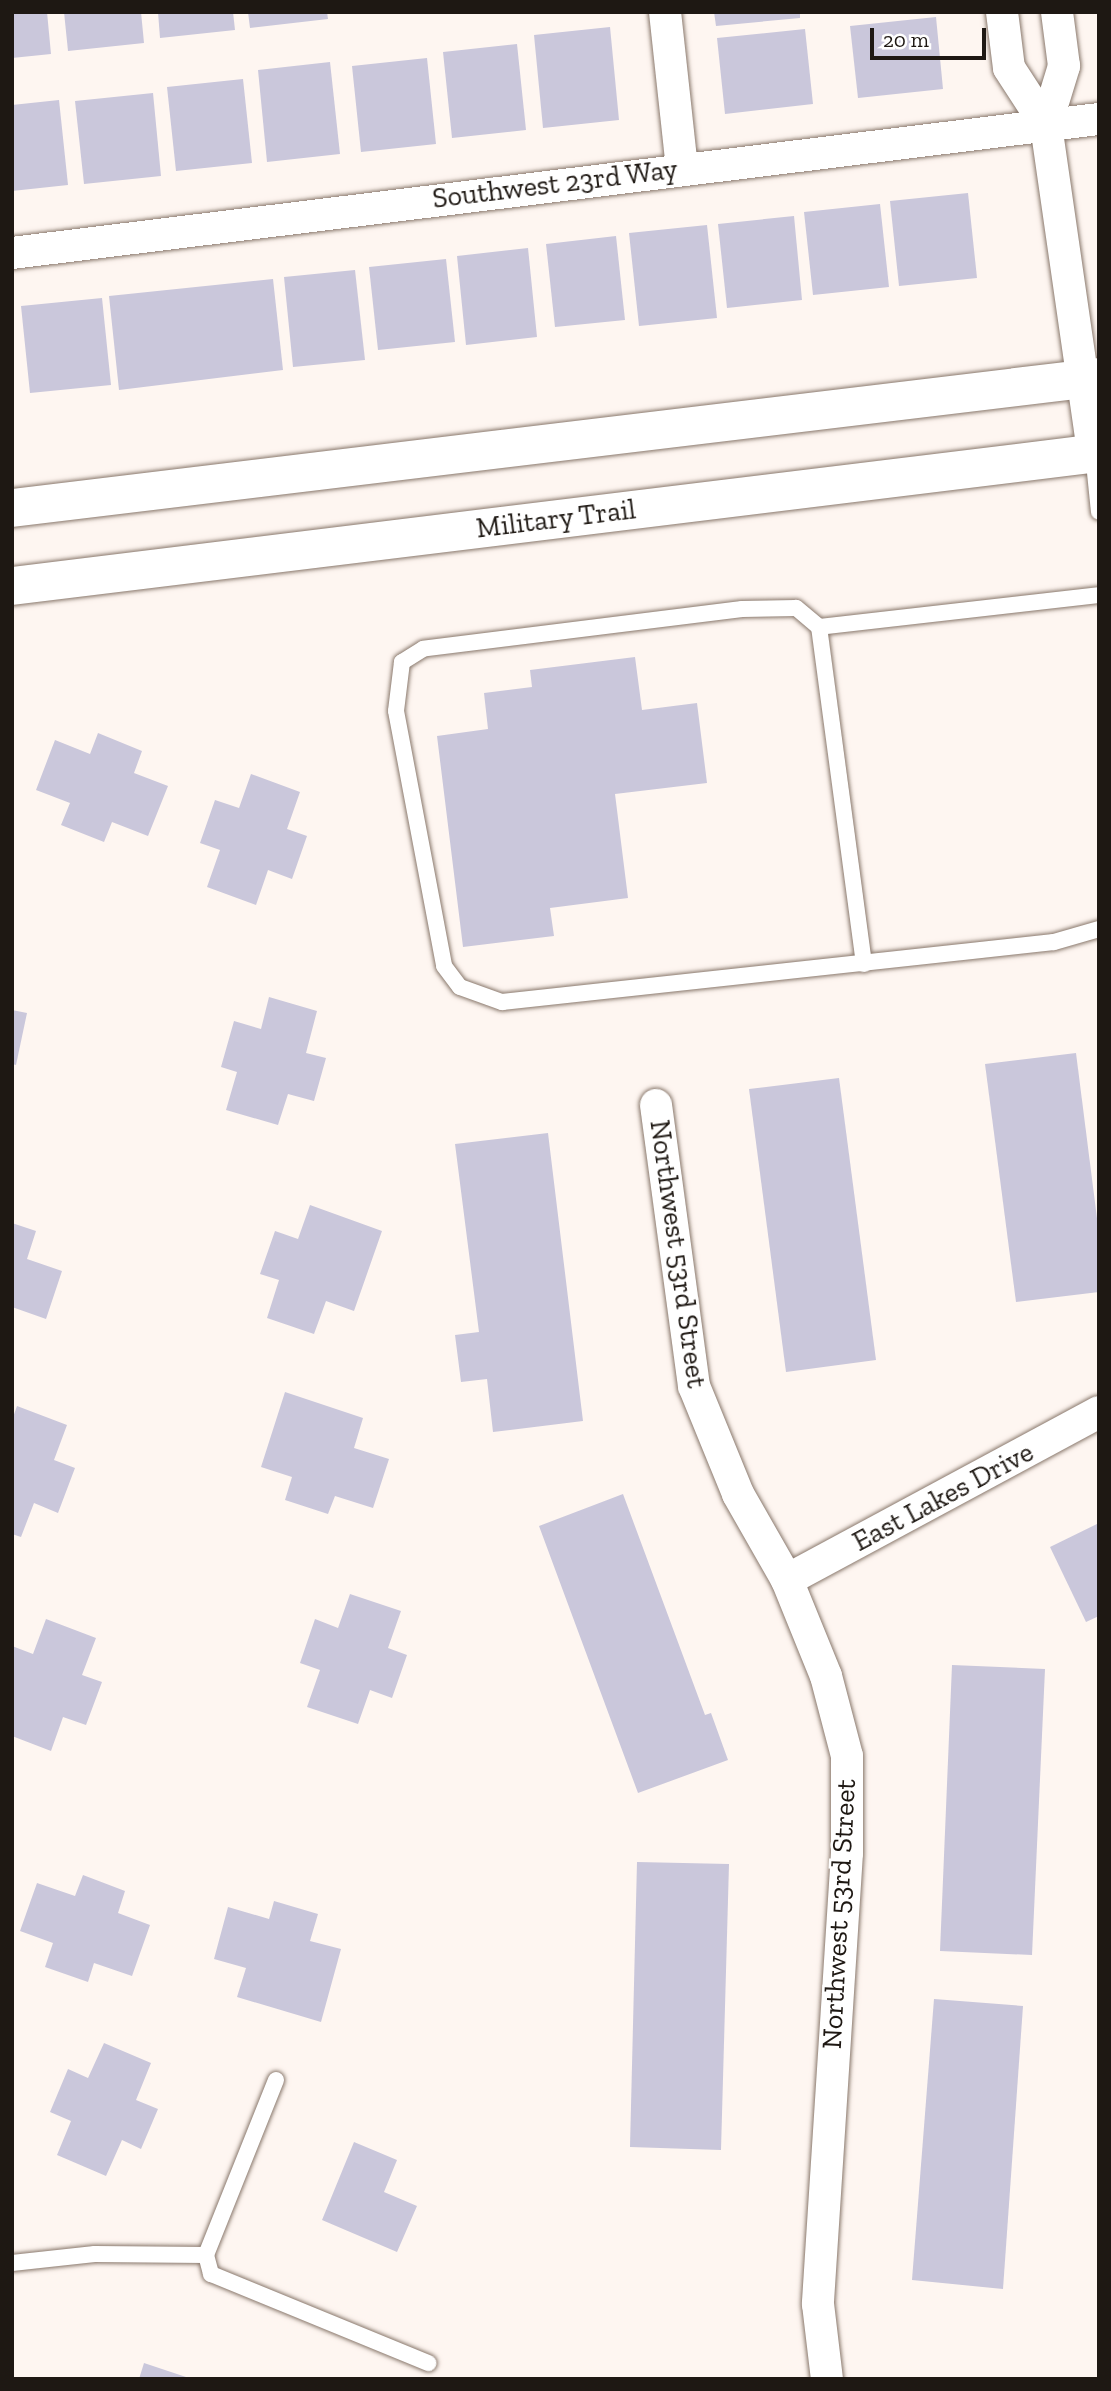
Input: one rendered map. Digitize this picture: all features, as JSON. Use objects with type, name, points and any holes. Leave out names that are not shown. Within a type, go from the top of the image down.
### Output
[{"type":"street","points":[[665,12],[682,167]]},
{"type":"street","points":[[1002,12],[1009,68],[1046,125],[1091,378],[1096,453]]},
{"type":"street","points":[[1046,125],[1064,66],[1057,12]]},
{"type":"street","name":"Southwest 23rd Way","points":[[12,253],[682,167],[1099,119]]},
{"type":"street","points":[[12,508],[1091,378]]},
{"type":"street","name":"Military Trail","points":[[12,586],[1096,453]]},
{"type":"street","name":"Northwest 53rd Street","points":[[656,1105],[694,1386],[737,1494],[788,1580],[826,1676],[848,1756],[847,1853],[818,2304],[827,2379]]},
{"type":"street","name":"East Lakes Drive","points":[[788,1580],[1099,1412]]},
{"type":"lane","points":[[1096,453],[1099,512]]},
{"type":"lane","points":[[819,627],[1099,595]]},
{"type":"lane","points":[[864,964],[819,627],[796,608],[742,609],[423,649],[402,662],[396,711],[444,966],[460,987],[502,1002],[864,964],[1054,942],[1099,929]]},
{"type":"lane","points":[[276,2080],[206,2255],[211,2274],[428,2363]]},
{"type":"lane","points":[[12,2263],[95,2254],[206,2255]]},
{"type":"building","points":[[12,12],[47,12],[51,54],[12,58]]},
{"type":"building","points":[[64,12],[141,12],[144,43],[68,51]]},
{"type":"building","points":[[158,12],[233,12],[235,30],[160,38]]},
{"type":"building","points":[[248,12],[327,12],[328,19],[250,28]]},
{"type":"building","points":[[714,12],[800,12],[800,18],[716,26]]},
{"type":"building","points":[[936,17],[943,89],[858,98],[850,26]]},
{"type":"building","points":[[610,27],[619,120],[543,128],[534,35]]},
{"type":"building","points":[[805,29],[813,104],[725,114],[717,38]]},
{"type":"building","points":[[517,44],[526,130],[452,138],[443,52]]},
{"type":"building","points":[[427,58],[436,144],[361,152],[352,66]]},
{"type":"building","points":[[330,62],[340,154],[267,162],[258,70]]},
{"type":"building","points":[[243,79],[252,163],[176,171],[167,87]]},
{"type":"building","points":[[153,93],[161,176],[84,184],[75,101]]},
{"type":"building","points":[[59,100],[68,185],[12,191],[12,105]]},
{"type":"building","points":[[968,193],[977,278],[899,286],[890,201]]},
{"type":"building","points":[[880,204],[889,287],[813,295],[804,212]]},
{"type":"building","points":[[794,216],[802,300],[727,308],[718,224]]},
{"type":"building","points":[[707,225],[717,318],[639,326],[629,233]]},
{"type":"building","points":[[616,236],[625,320],[555,327],[546,244]]},
{"type":"building","points":[[528,248],[537,337],[466,345],[457,256]]},
{"type":"building","points":[[446,259],[455,342],[378,350],[369,267]]},
{"type":"building","points":[[355,270],[365,360],[293,367],[284,277]]},
{"type":"building","points":[[273,279],[283,370],[119,390],[109,296]]},
{"type":"building","points":[[102,298],[111,385],[30,393],[21,306]]},
{"type":"building","points":[[635,657],[642,710],[697,703],[707,783],[615,794],[628,898],[550,908],[554,936],[463,947],[437,736],[488,729],[484,693],[532,687],[530,670]]},
{"type":"building","points":[[98,733],[142,751],[134,773],[168,786],[148,836],[112,822],[104,842],[61,825],[70,803],[36,790],[55,740],[90,754]]},
{"type":"building","points":[[251,774],[300,792],[287,829],[307,836],[292,879],[268,870],[256,905],[207,887],[220,850],[200,843],[215,800],[239,808]]},
{"type":"building","points":[[269,997],[317,1011],[306,1053],[326,1058],[314,1101],[288,1094],[278,1125],[226,1110],[237,1072],[221,1067],[234,1021],[261,1029]]},
{"type":"building","points":[[12,1010],[27,1013],[16,1065],[12,1064]]},
{"type":"building","points":[[1076,1053],[1099,1234],[1099,1292],[1016,1302],[985,1064]]},
{"type":"building","points":[[839,1078],[876,1360],[786,1372],[749,1089]]},
{"type":"building","points":[[548,1133],[583,1421],[493,1432],[487,1379],[461,1382],[455,1335],[479,1332],[455,1144]]},
{"type":"building","points":[[310,1205],[382,1231],[354,1311],[326,1301],[314,1334],[267,1318],[279,1280],[260,1274],[275,1231],[298,1239]]},
{"type":"building","points":[[12,1223],[36,1231],[27,1259],[62,1271],[46,1319],[12,1307]]},
{"type":"building","points":[[285,1392],[363,1418],[354,1448],[389,1459],[373,1508],[335,1496],[328,1514],[285,1500],[292,1477],[261,1467]]},
{"type":"building","points":[[17,1406],[67,1425],[54,1460],[75,1468],[58,1513],[34,1503],[21,1537],[12,1534],[12,1420]]},
{"type":"building","points":[[623,1494],[705,1715],[711,1713],[728,1760],[638,1793],[539,1526]]},
{"type":"building","points":[[1099,1523],[1099,1616],[1086,1622],[1050,1547]]},
{"type":"building","points":[[350,1594],[401,1611],[388,1648],[407,1655],[392,1698],[370,1690],[358,1724],[307,1707],[320,1670],[300,1663],[315,1619],[338,1628]]},
{"type":"building","points":[[46,1619],[96,1638],[82,1675],[102,1682],[86,1725],[63,1717],[51,1751],[12,1736],[12,1646],[33,1654]]},
{"type":"building","points":[[952,1665],[1045,1669],[1032,1955],[940,1951]]},
{"type":"building","points":[[637,1862],[729,1864],[721,2150],[630,2147]]},
{"type":"building","points":[[83,1875],[125,1891],[118,1913],[150,1925],[132,1976],[94,1963],[88,1982],[45,1967],[53,1943],[20,1931],[37,1883],[75,1896]]},
{"type":"building","points":[[274,1901],[318,1914],[310,1941],[341,1949],[321,2022],[237,1997],[246,1968],[214,1959],[228,1907],[269,1919]]},
{"type":"building","points":[[934,1999],[1023,2006],[1003,2289],[912,2280]]},
{"type":"building","points":[[104,2043],[151,2063],[136,2100],[158,2109],[141,2149],[122,2140],[106,2176],[57,2155],[71,2121],[50,2112],[68,2069],[88,2078]]},
{"type":"building","points":[[354,2142],[397,2160],[384,2192],[417,2206],[397,2252],[322,2220]]},
{"type":"building","points":[[144,2363],[189,2378],[189,2379],[139,2379]]}]
